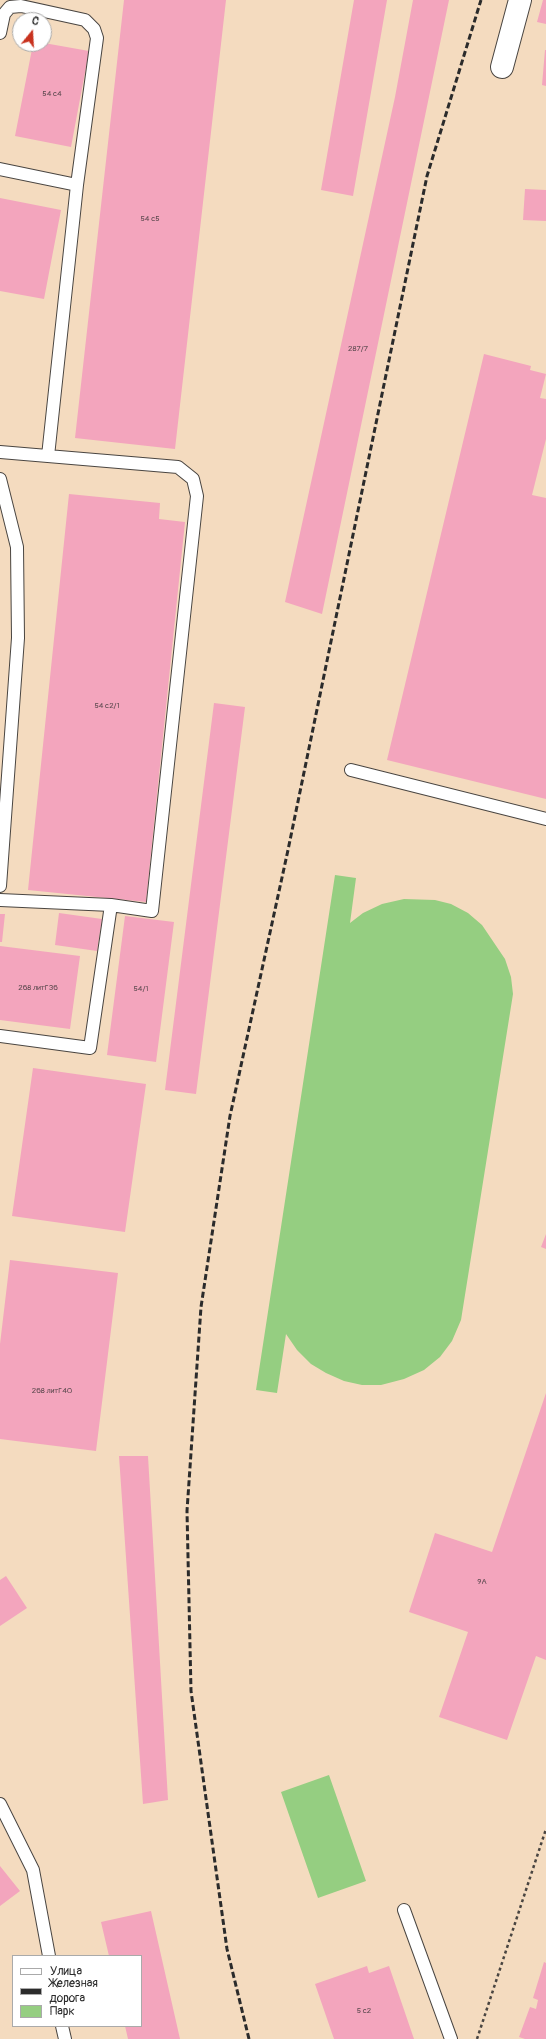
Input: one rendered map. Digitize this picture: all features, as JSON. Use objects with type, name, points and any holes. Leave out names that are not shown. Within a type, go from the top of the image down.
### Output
[{"type":"street","points":[[502,67],[520,0]]},
{"type":"lane","points":[[0,33],[4,14],[10,7],[21,6],[85,20],[94,29],[97,38],[77,185],[48,456]]},
{"type":"lane","points":[[0,168],[77,185]]},
{"type":"lane","points":[[0,452],[178,467],[193,479],[197,496],[152,910],[111,905],[0,900]]},
{"type":"lane","points":[[0,479],[17,547],[18,638],[0,886]]},
{"type":"lane","points":[[351,770],[546,819]]},
{"type":"lane","points":[[0,1036],[90,1048],[111,905]]},
{"type":"lane","points":[[0,1804],[33,1870],[49,1955]]},
{"type":"lane","points":[[404,1910],[451,2039]]},
{"type":"lane","points":[[62,2027],[65,2039]]},
{"type":"path","points":[[477,2039],[546,1829]]},
{"type":"green space","points":[[335,875],[356,878],[350,923],[363,913],[382,904],[404,899],[435,900],[451,904],[468,913],[482,925],[505,959],[511,977],[513,994],[461,1320],[452,1341],[440,1357],[424,1370],[404,1379],[381,1385],[362,1385],[344,1381],[311,1364],[297,1350],[286,1334],[277,1393],[256,1390]]},
{"type":"green space","points":[[329,1775],[366,1881],[318,1898],[281,1792]]},
{"type":"building","points":[[124,0],[226,0],[175,449],[75,438]]},
{"type":"building","points":[[354,0],[387,0],[353,196],[321,190]]},
{"type":"building","points":[[413,0],[449,0],[322,614],[285,602],[395,97]]},
{"type":"building","points":[[543,0],[546,0],[546,24],[537,22]]},
{"type":"building","points":[[52,44],[89,51],[71,147],[15,136],[31,52],[52,52]]},
{"type":"building","points":[[546,50],[546,86],[542,85]]},
{"type":"building","points":[[525,189],[546,190],[546,221],[523,220]]},
{"type":"building","points":[[0,198],[61,210],[44,299],[0,291]]},
{"type":"building","points":[[484,354],[531,366],[530,370],[546,374],[540,398],[546,399],[546,439],[532,495],[546,498],[546,799],[387,760]]},
{"type":"building","points":[[69,494],[160,503],[159,519],[185,522],[146,902],[28,890]]},
{"type":"building","points":[[214,703],[245,707],[196,1094],[165,1090]]},
{"type":"building","points":[[59,913],[102,919],[97,951],[55,945]]},
{"type":"building","points":[[0,914],[5,914],[2,942],[0,942]]},
{"type":"building","points":[[125,916],[174,922],[156,1062],[107,1055]]},
{"type":"building","points":[[0,946],[80,956],[70,1029],[0,1020]]},
{"type":"building","points":[[33,1068],[146,1084],[125,1232],[12,1216]]},
{"type":"building","points":[[546,1234],[546,1249],[541,1247]]},
{"type":"building","points":[[10,1260],[118,1273],[96,1451],[0,1439],[0,1344]]},
{"type":"building","points":[[546,1393],[546,1660],[536,1656],[507,1740],[439,1717],[468,1632],[409,1612],[435,1533],[492,1552]]},
{"type":"building","points":[[119,1456],[148,1456],[168,1800],[143,1804]]},
{"type":"building","points":[[6,1576],[27,1608],[0,1626],[0,1580]]},
{"type":"building","points":[[0,1866],[20,1891],[0,1906]]},
{"type":"building","points":[[151,1911],[180,2039],[128,2039],[125,2027],[142,2027],[142,1955],[109,1955],[101,1922]]},
{"type":"building","points":[[544,1962],[546,1963],[546,2039],[525,2039],[519,2037],[530,2007],[536,2009],[538,2000],[533,1998]]},
{"type":"building","points":[[367,1966],[369,1973],[389,1966],[414,2039],[334,2039],[315,1984]]},
{"type":"railway","points":[[249,2039],[227,1949],[191,1691],[187,1511],[201,1307],[230,1116],[288,850],[427,176],[481,0]]}]
